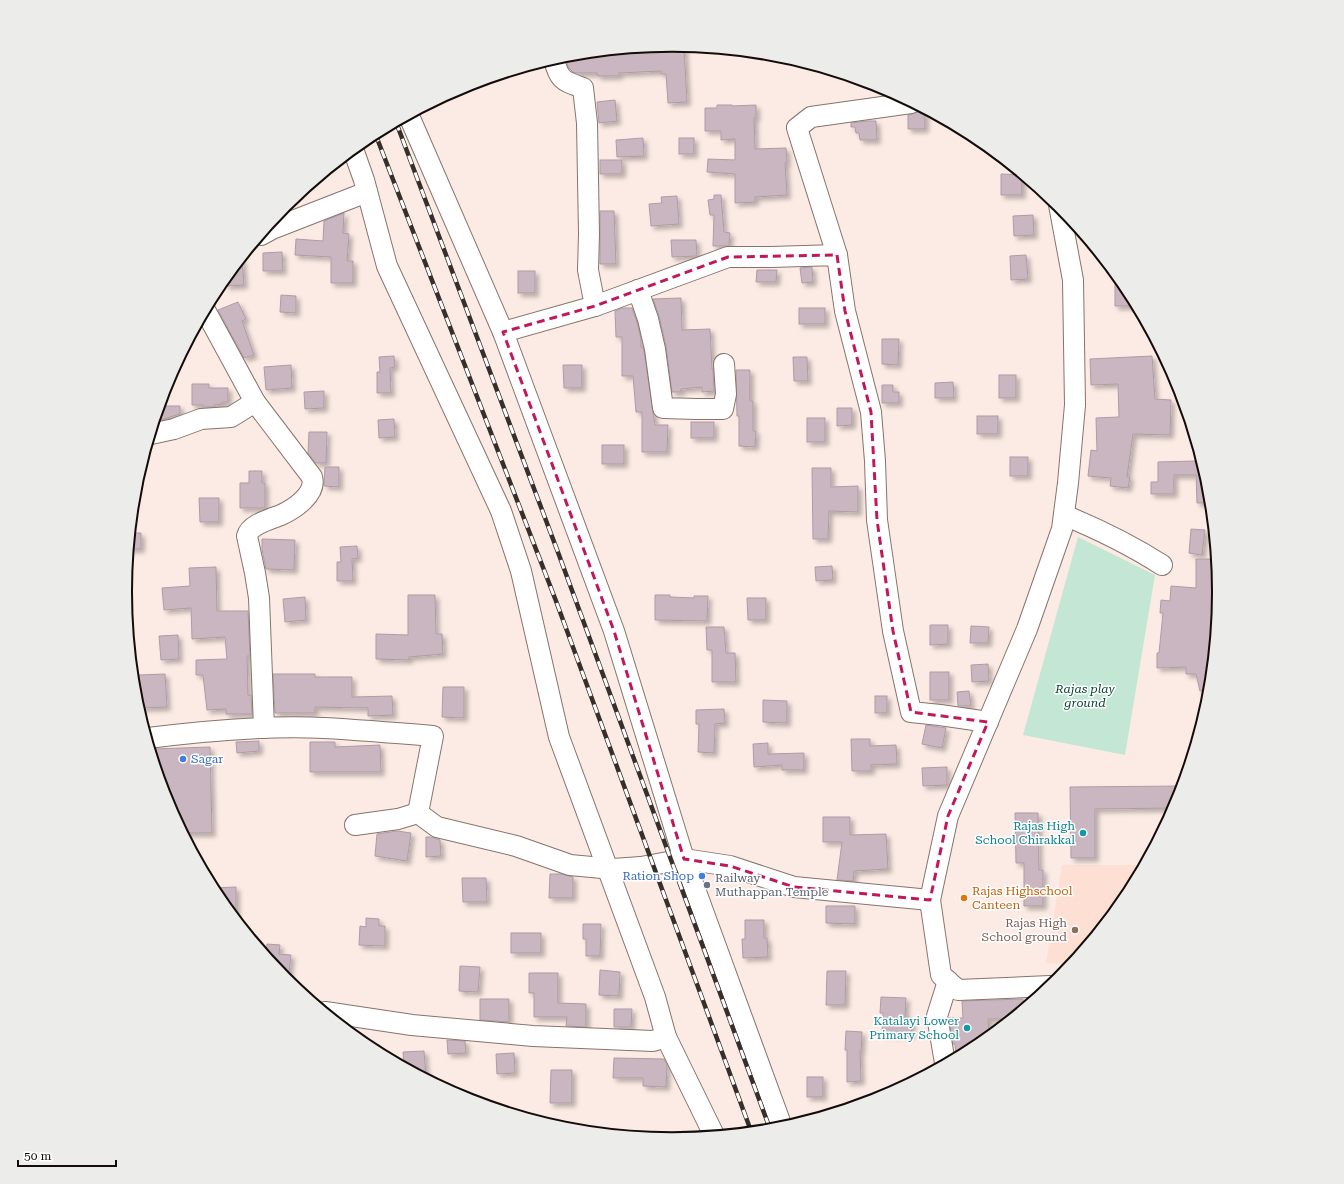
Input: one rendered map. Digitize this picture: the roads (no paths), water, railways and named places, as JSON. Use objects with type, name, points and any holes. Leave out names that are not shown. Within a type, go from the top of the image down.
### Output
[{"type":"street","points":[[555,65],[556,71],[563,80],[583,88],[587,130],[589,234],[588,270],[595,306]]},
{"type":"street","points":[[903,104],[811,117],[797,128],[837,255],[845,310],[872,412],[878,528],[893,631],[911,712],[988,722]]},
{"type":"street","points":[[410,120],[504,332],[614,631],[684,859],[780,1121]]},
{"type":"street","points":[[355,155],[367,192],[387,266],[501,511],[521,571],[559,737],[655,997],[666,1037],[712,1130]]},
{"type":"street","points":[[273,229],[367,192]]},
{"type":"street","points":[[1041,986],[958,990],[941,976],[930,900],[948,816],[1027,629],[1062,529],[1075,405],[1075,381],[1073,280],[1061,218]]},
{"type":"street","points":[[504,332],[595,306],[728,257],[837,255]]},
{"type":"street","points":[[638,290],[648,319],[655,349],[663,408],[696,410],[723,409],[726,394],[724,364]]},
{"type":"street","points":[[208,316],[255,402],[312,477],[313,481],[309,493],[301,502],[282,514],[264,521],[248,532],[259,598],[264,728]]},
{"type":"street","points":[[156,433],[174,430],[201,420],[231,417],[255,402]]},
{"type":"street","points":[[1064,515],[1094,527],[1137,549],[1162,565]]},
{"type":"street","points":[[152,737],[178,734],[264,728],[323,728],[433,736],[418,813]]},
{"type":"street","points":[[418,813],[437,827],[516,846],[570,865],[608,868],[641,867],[684,859],[730,866],[794,887],[930,900]]},
{"type":"street","points":[[355,825],[398,819],[418,813]]},
{"type":"street","points":[[944,1059],[937,1016],[948,981]]},
{"type":"street","points":[[335,1013],[412,1025],[533,1036],[653,1041],[666,1037]]},
{"type":"railway","points":[[398,127],[559,555],[768,1123]]},
{"type":"railway","points":[[378,140],[556,601],[749,1126]]},
{"type":"place","name":"Sagar","points":[[183,759]]},
{"type":"place","name":"Rajas High School Chirakkal","points":[[1083,833]]},
{"type":"place","name":"Ration Shop","points":[[702,876]]},
{"type":"place","name":"Railway Muthappan Temple","points":[[707,885]]},
{"type":"place","name":"Rajas Highschool Canteen","points":[[964,898]]},
{"type":"place","name":"Rajas High School ground","points":[[1075,930]]},
{"type":"place","name":"Katalayi Lower Primary School","points":[[967,1028]]},
{"type":"park label","name":"Rajas play ground","points":[[1085,696]]}]
